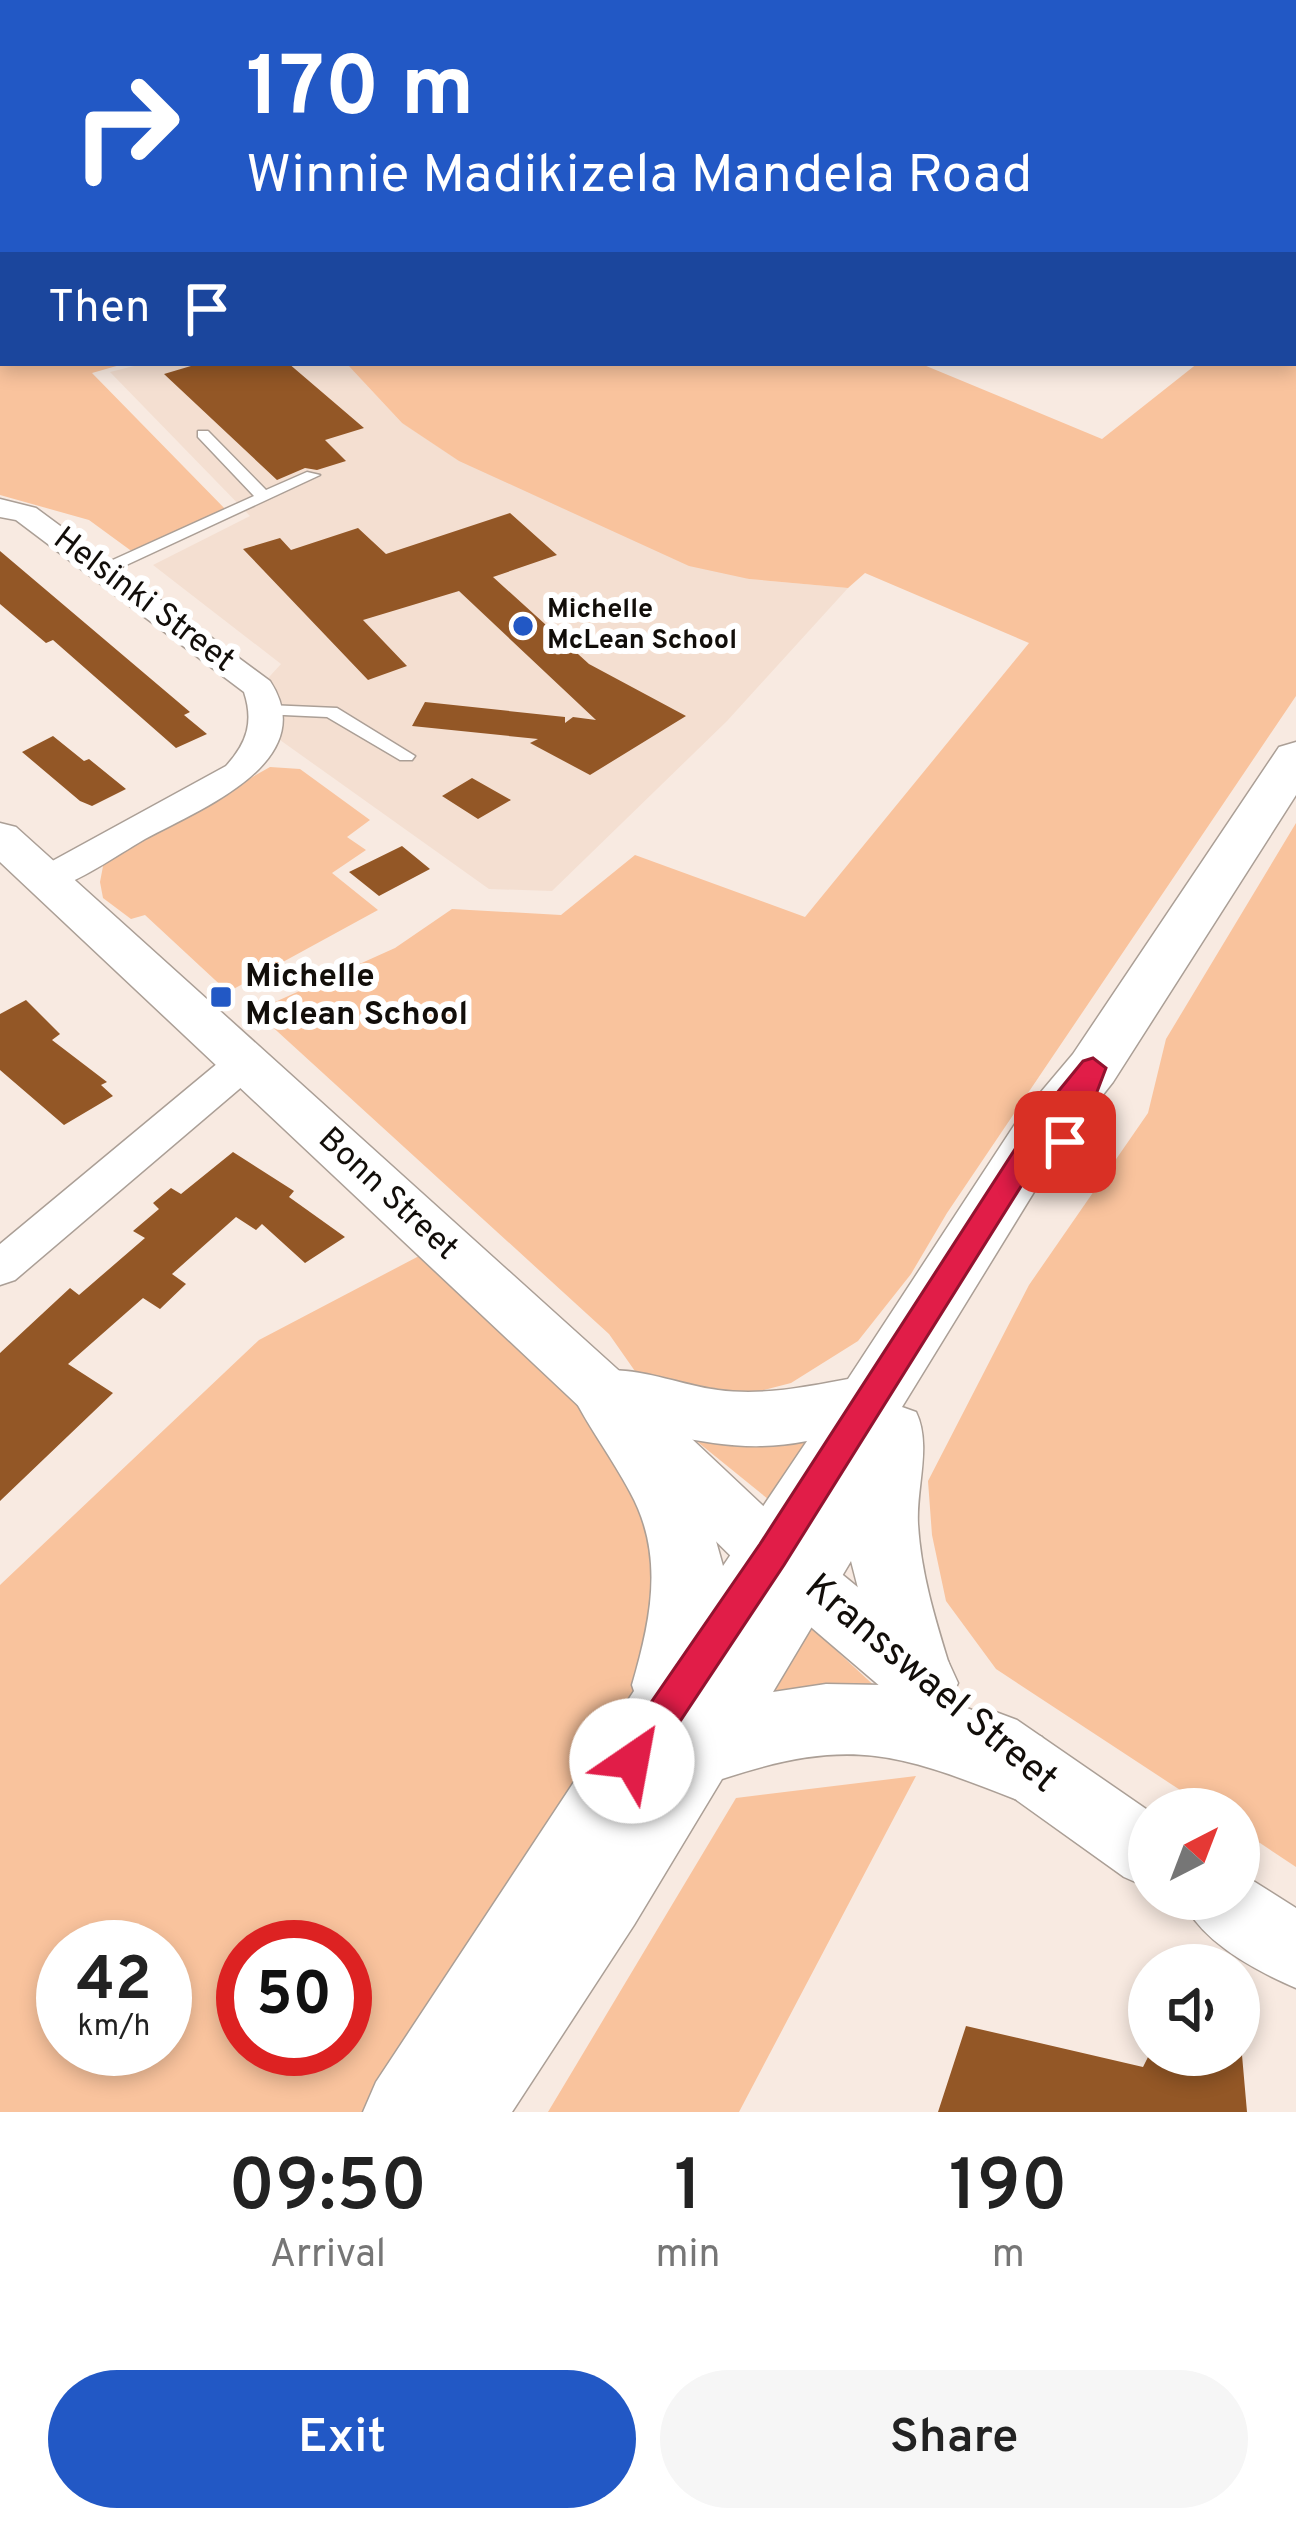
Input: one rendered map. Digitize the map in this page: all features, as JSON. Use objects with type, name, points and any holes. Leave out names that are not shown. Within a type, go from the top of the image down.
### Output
[{"type":"main road","points":[[406,2112],[676,1737],[788,1568],[879,1418],[1065,1142],[1093,1068],[1296,757]]},
{"type":"main road","points":[[604,1394],[719,1418],[879,1418]]},
{"type":"main road","points":[[462,2112],[560,1969],[676,1737],[676,1663],[689,1568],[685,1532],[673,1498],[604,1394]]},
{"type":"main road","points":[[879,1418],[881,1550],[915,1674]]},
{"type":"main road","points":[[676,1737],[830,1717],[910,1724],[1015,1763]]},
{"type":"street","name":"Helsinki Street","points":[[0,508],[26,514],[259,688],[268,710]]},
{"type":"street","points":[[14,852],[238,773],[258,752],[268,710]]},
{"type":"street","name":"Bonn Street","points":[[14,852],[788,1568]]},
{"type":"street","points":[[0,1268],[244,1063]]},
{"type":"street","name":"Kransswael Street","points":[[788,1568],[1015,1763],[1128,1839]]},
{"type":"street","points":[[1250,1920],[1296,1951]]},
{"type":"lane","points":[[202,434],[264,497]]},
{"type":"lane","points":[[101,571],[312,475]]},
{"type":"lane","points":[[268,710],[331,712],[406,756]]},
{"type":"shaded area","points":[[0,366],[116,366],[92,373],[230,514],[141,558],[89,520],[0,495]]},
{"type":"shaded area","name":"Michelle McLean School","points":[[134,366],[349,366],[402,423],[749,579],[848,588],[727,721],[552,891],[489,889],[266,730],[259,688],[281,664],[153,565],[250,516],[110,372]]},
{"type":"shaded area","points":[[349,366],[926,366],[1102,439],[1194,366],[1296,366],[1296,696],[947,1213],[911,1274],[858,1341],[791,1383],[740,1396],[637,1374],[609,1334],[255,1011],[395,948],[452,909],[561,915],[635,855],[805,917],[1029,643],[865,573],[848,588],[749,579],[689,566],[459,461],[402,423]]},
{"type":"shaded area","points":[[270,767],[300,769],[370,820],[347,837],[366,850],[332,873],[378,910],[228,992],[145,915],[131,919],[103,898],[100,882],[104,861]]},
{"type":"shaded area","points":[[1296,823],[1296,1867],[1260,1843],[1260,1788],[1177,1788],[996,1669],[946,1601],[932,1535],[928,1481],[1029,1285],[1148,1113],[1166,1039]]},
{"type":"shaded area","points":[[440,1245],[673,1498],[676,1663],[406,2112],[0,2112],[0,1585],[259,1340]]},
{"type":"shaded area","points":[[823,1428],[784,1512],[689,1435]]},
{"type":"shaded area","points":[[799,1616],[894,1704],[744,1714]]},
{"type":"shaded area","points":[[916,1776],[739,2112],[548,2112],[736,1798]]},
{"type":"building","points":[[191,366],[292,366],[364,428],[325,440],[346,461],[317,470],[305,468],[277,480],[164,374]]},
{"type":"building","points":[[510,513],[557,555],[493,577],[589,664],[686,716],[590,775],[530,743],[538,739],[412,726],[425,702],[565,717],[565,723],[573,717],[596,720],[459,591],[363,620],[407,666],[368,680],[243,549],[280,538],[291,550],[358,528],[386,554]]},
{"type":"building","points":[[0,551],[190,712],[184,715],[207,734],[176,748],[53,640],[46,643],[0,604]]},
{"type":"building","points":[[53,736],[126,789],[92,806],[80,801],[22,752]]},
{"type":"building","points":[[472,778],[511,800],[478,819],[442,796]]},
{"type":"building","points":[[402,846],[430,869],[379,896],[349,872]]},
{"type":"building","points":[[26,1000],[60,1034],[52,1040],[107,1082],[101,1085],[113,1096],[64,1125],[0,1070],[0,1014]]},
{"type":"building","points":[[233,1152],[294,1191],[289,1197],[345,1237],[305,1263],[262,1224],[256,1230],[236,1217],[172,1274],[186,1284],[160,1309],[143,1298],[68,1364],[113,1393],[0,1501],[0,1353],[70,1288],[79,1295],[145,1238],[133,1231],[159,1209],[153,1203],[171,1188],[181,1194]]},
{"type":"building","points":[[966,2026],[1128,2064],[1128,2076],[1244,2076],[1247,2112],[938,2112]]},
{"type":"place","name":"Michelle McLean School","points":[[523,626]]},
{"type":"place","name":"Michelle Mclean School","points":[[221,997]]},
{"type":"route","points":[[632,1761],[772,1555],[1040,1133],[1093,1068],[1065,1142]]}]
